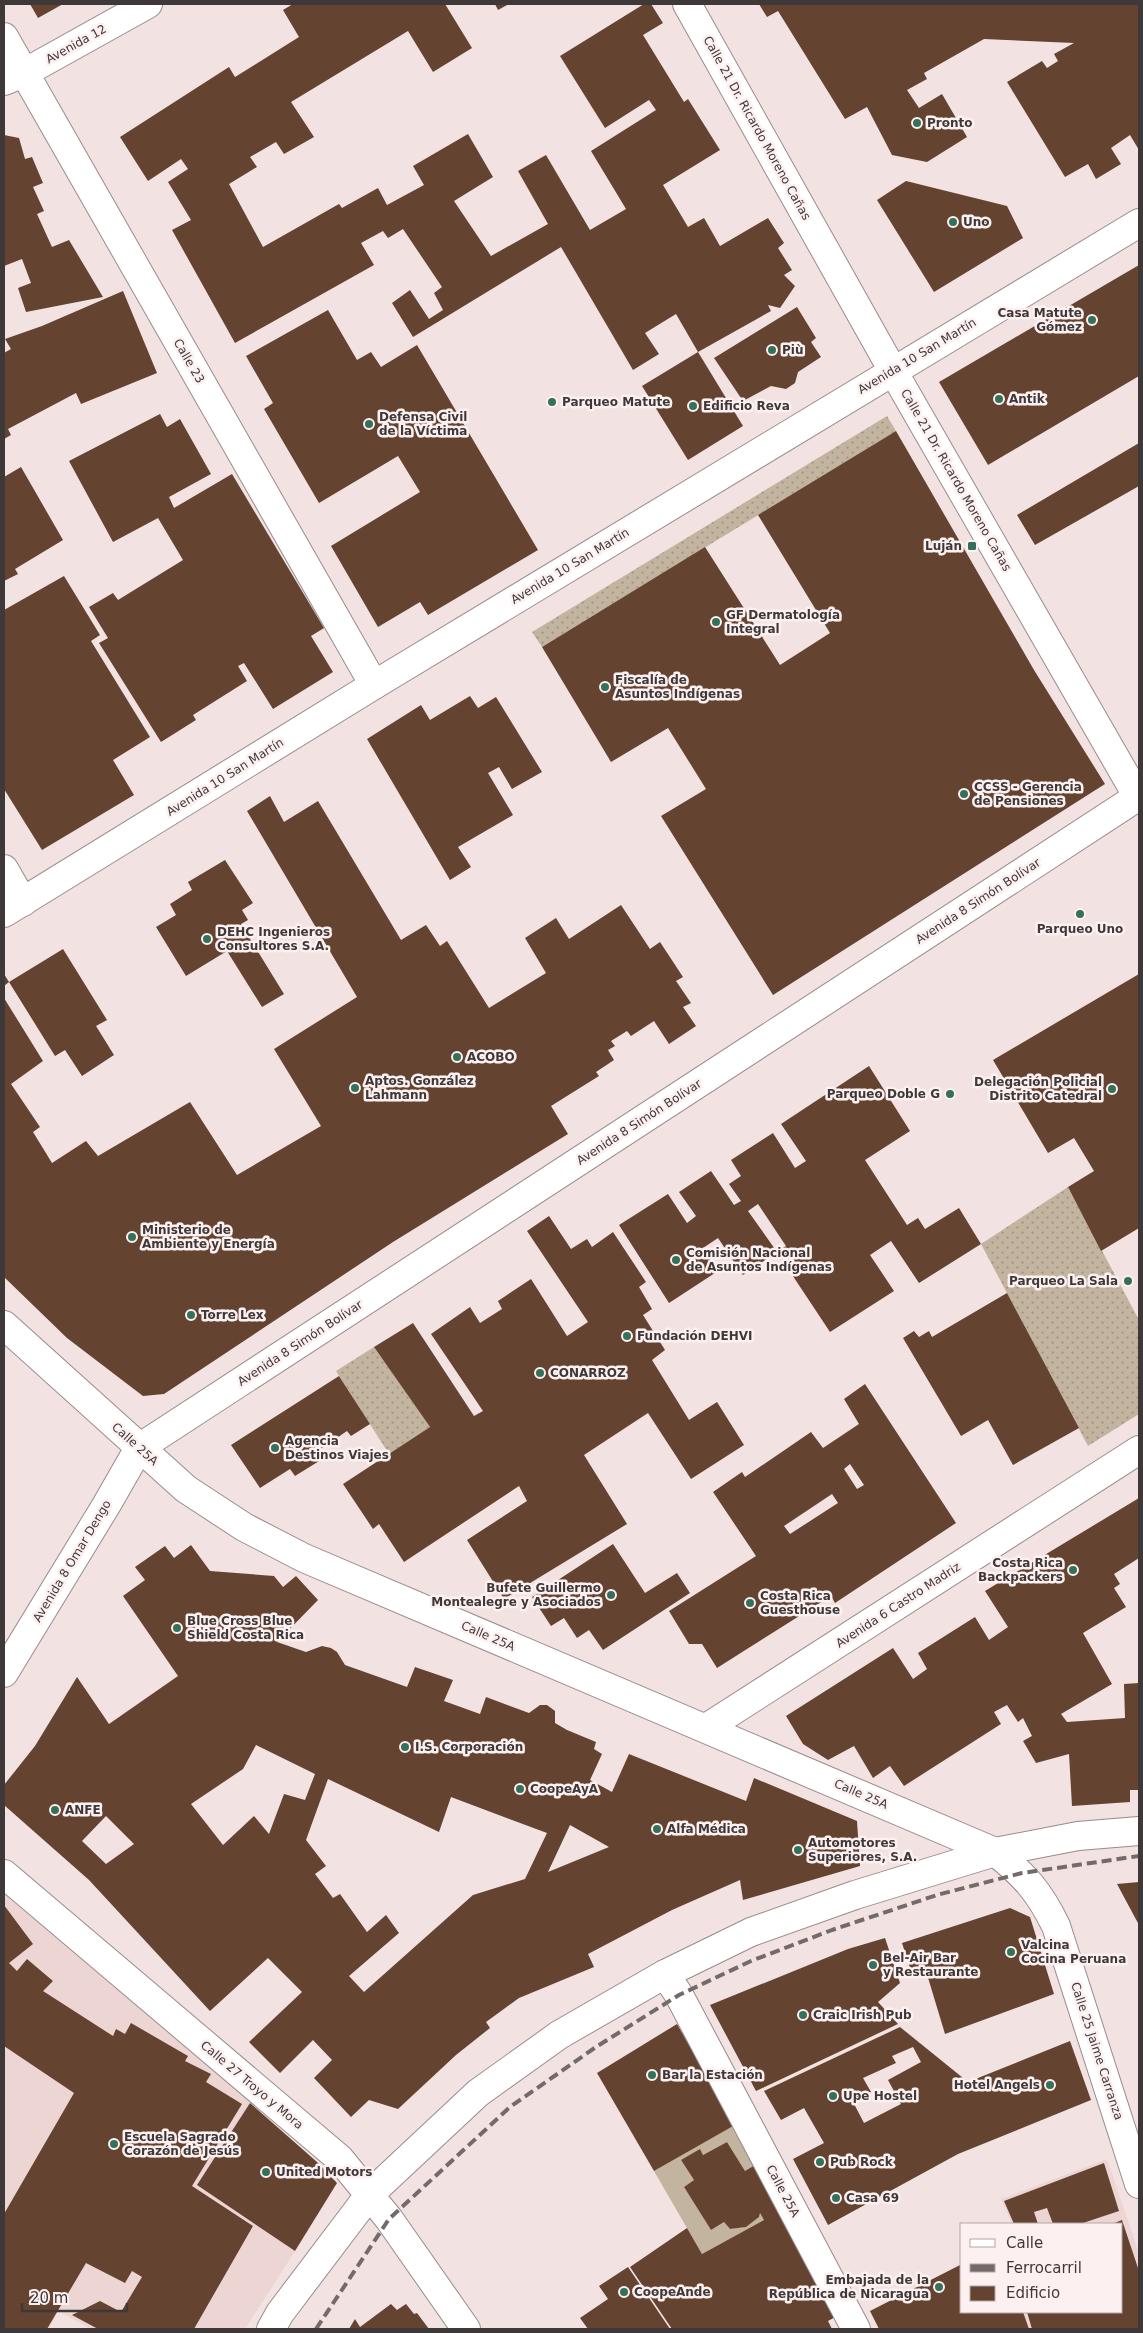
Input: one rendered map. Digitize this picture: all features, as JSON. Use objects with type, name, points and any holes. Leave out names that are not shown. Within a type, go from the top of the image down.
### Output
[{"type":"main road","name":"Avenida 12","points":[[14,77],[148,4]]},
{"type":"main road","name":"Calle 21 Dr. Ricardo Moreno Cañas","points":[[687,4],[893,371],[1139,797]]},
{"type":"main road","name":"Calle 23","points":[[4,37],[14,77],[374,685]]},
{"type":"main road","name":"Avenida 10 San Martín","points":[[14,908],[374,685],[1139,223]]},
{"type":"main road","name":"Avenida 8 Simón Bolívar","points":[[139,1448],[1139,797]]},
{"type":"main road","points":[[4,869],[14,908]]},
{"type":"main road","name":"Calle 25A","points":[[4,1325],[186,1489],[244,1527],[304,1558],[996,1852]]},
{"type":"main road","name":"Avenida 8 Omar Dengo","points":[[4,1673],[139,1448]]},
{"type":"main road","name":"Avenida 6 Castro Madriz","points":[[706,1728],[1139,1450]]},
{"type":"main road","points":[[271,2329],[280,2313],[370,2194],[478,2093],[559,2035],[665,1974],[751,1932],[855,1895],[996,1852],[1078,1836],[1139,1831]]},
{"type":"main road","name":"Calle 25 Jaime Carranza","points":[[996,1852],[1022,1873],[1046,1905],[1056,1926],[1139,2184]]},
{"type":"main road","name":"Calle 27 Troyo y Mora","points":[[4,1874],[340,2159],[370,2194],[466,2329]]},
{"type":"main road","name":"Calle 25A","points":[[665,1974],[679,1995],[856,2329]]},
{"type":"shaded area","points":[[887,416],[896,431],[542,647],[532,632]]},
{"type":"shaded area","points":[[1068,1187],[1139,1320],[1139,1414],[1088,1446],[981,1244]]},
{"type":"shaded area","points":[[374,1347],[430,1427],[389,1454],[336,1371]]},
{"type":"shaded area","name":"Escuela Sagrado Corazón de Jesús","points":[[4,1891],[250,2103],[197,2185],[295,2251],[245,2329],[91,2329],[58,2311],[49,2329],[4,2329]]},
{"type":"shaded area","points":[[735,2125],[755,2165],[745,2171],[727,2142],[703,2155],[700,2150],[681,2160],[694,2180],[684,2187],[711,2230],[724,2222],[730,2229],[746,2227],[759,2217],[760,2213],[764,2220],[702,2254],[654,2171]]},
{"type":"shaded area","points":[[1107,2159],[1139,2253],[1139,2329],[1029,2329],[1023,2313],[1123,2313],[1123,2223],[1012,2223],[1001,2199]]},
{"type":"building","points":[[30,4],[63,4],[38,18]]},
{"type":"building","points":[[293,4],[445,4],[472,48],[433,72],[408,31],[291,102],[314,137],[284,154],[276,142],[250,157],[257,167],[229,184],[263,247],[339,204],[342,208],[378,188],[387,205],[424,185],[413,166],[468,134],[493,177],[454,201],[491,256],[548,224],[518,171],[546,155],[590,230],[626,209],[591,151],[656,110],[649,100],[605,128],[560,56],[644,4],[651,4],[663,23],[643,35],[684,102],[688,99],[720,150],[663,185],[688,227],[704,218],[720,246],[768,218],[784,243],[778,248],[792,270],[784,275],[795,286],[780,308],[768,305],[771,311],[698,352],[676,314],[645,333],[659,354],[633,370],[561,247],[413,337],[392,303],[410,290],[429,319],[443,310],[434,293],[442,287],[403,229],[388,238],[383,231],[361,243],[374,265],[235,343],[172,230],[191,220],[168,182],[188,169],[181,159],[148,181],[120,137],[229,67],[235,77],[299,37],[283,10]]},
{"type":"building","points":[[495,4],[509,4],[498,10]]},
{"type":"building","points":[[759,4],[1139,4],[1139,150],[1130,135],[1111,148],[1121,164],[1096,179],[1088,164],[1065,177],[1007,82],[1042,61],[1047,68],[1058,61],[1054,54],[1074,43],[984,39],[924,73],[927,79],[907,90],[919,108],[942,94],[967,137],[927,162],[892,155],[867,107],[845,119],[778,11],[767,17]]},
{"type":"building","points":[[4,135],[19,138],[25,159],[32,157],[43,183],[33,187],[44,211],[37,214],[52,247],[69,240],[103,297],[26,312],[18,288],[31,283],[22,259],[4,266]]},
{"type":"building","name":"Uno","points":[[906,181],[1007,206],[1023,238],[934,292],[877,200]]},
{"type":"building","name":"Casa Matute Gómez","points":[[1139,265],[1139,376],[988,465],[939,382]]},
{"type":"building","points":[[123,291],[157,373],[81,404],[76,393],[8,429],[11,435],[4,439],[4,353],[11,349],[5,339],[42,326]]},
{"type":"building","name":"Più","points":[[797,307],[816,338],[811,342],[821,357],[798,372],[795,383],[786,389],[771,386],[743,401],[714,358]]},
{"type":"building","points":[[328,310],[357,360],[371,352],[381,367],[417,345],[538,550],[428,615],[420,602],[378,627],[331,546],[420,492],[398,456],[319,503],[264,409],[273,403],[246,356]]},
{"type":"building","name":"Edificio Reva","points":[[698,352],[743,426],[688,460],[642,386]]},
{"type":"building","points":[[160,414],[167,427],[180,419],[211,474],[169,497],[174,508],[232,474],[324,628],[311,636],[333,672],[273,709],[244,663],[238,666],[247,681],[193,715],[196,720],[161,742],[99,643],[108,638],[89,607],[113,593],[118,600],[183,560],[158,518],[113,542],[69,461]]},
{"type":"building","points":[[896,431],[1034,670],[1105,784],[773,995],[661,816],[706,789],[668,728],[611,762],[542,647],[705,547],[780,665],[830,633],[758,515]]},
{"type":"building","points":[[1139,443],[1139,486],[1035,545],[1017,515]]},
{"type":"building","points":[[21,467],[63,540],[15,569],[18,574],[4,581],[4,477]]},
{"type":"building","points":[[64,576],[100,635],[91,641],[150,737],[113,760],[134,795],[42,850],[4,789],[4,610]]},
{"type":"building","points":[[470,696],[478,708],[496,697],[542,772],[512,789],[499,767],[488,773],[513,815],[458,847],[471,867],[450,880],[367,739],[421,705],[430,720]]},
{"type":"building","points":[[270,796],[284,822],[318,801],[401,940],[426,925],[440,946],[447,941],[489,1008],[546,973],[525,938],[556,918],[569,939],[621,905],[650,949],[660,942],[683,977],[676,981],[691,1003],[683,1007],[696,1026],[669,1044],[654,1021],[631,1036],[627,1031],[611,1041],[615,1046],[608,1050],[614,1060],[596,1072],[599,1076],[551,1106],[568,1134],[393,1242],[164,1394],[143,1396],[67,1338],[4,1277],[4,998],[43,1061],[11,1084],[40,1127],[33,1132],[52,1163],[86,1141],[98,1156],[190,1102],[237,1175],[321,1126],[274,1049],[357,997],[247,811]]},
{"type":"building","name":"DEHC Ingenieros Consultores S.A.","points":[[225,860],[253,903],[242,910],[248,920],[241,924],[284,994],[262,1007],[227,951],[186,976],[156,927],[176,915],[170,904],[192,890],[188,882]]},
{"type":"building","points":[[63,949],[107,1020],[96,1026],[114,1055],[82,1076],[65,1050],[55,1056],[9,982]]},
{"type":"building","points":[[4,974],[9,982],[4,986]]},
{"type":"building","points":[[1139,974],[1139,1228],[1101,1251],[1068,1187],[1094,1171],[1074,1138],[1048,1153],[993,1060]]},
{"type":"building","points":[[869,1066],[910,1131],[865,1160],[907,1225],[918,1218],[925,1229],[959,1208],[981,1244],[919,1283],[891,1241],[870,1255],[894,1291],[830,1332],[777,1252],[743,1275],[718,1238],[703,1248],[718,1271],[669,1303],[619,1225],[668,1194],[687,1223],[696,1216],[679,1192],[711,1171],[734,1205],[741,1201],[729,1184],[741,1176],[731,1160],[773,1133],[795,1168],[806,1161],[781,1124]],"holes":[[[758,1204],[786,1246],[777,1252],[748,1211]]]},
{"type":"building","points":[[549,1216],[571,1249],[587,1239],[592,1247],[613,1232],[646,1282],[639,1287],[652,1309],[643,1315],[665,1350],[652,1360],[689,1420],[717,1402],[744,1445],[691,1479],[648,1413],[584,1455],[627,1524],[504,1599],[467,1540],[527,1501],[519,1486],[404,1562],[379,1524],[373,1529],[343,1484],[430,1427],[374,1347],[413,1323],[474,1416],[483,1411],[431,1334],[470,1307],[480,1323],[502,1309],[498,1301],[531,1279],[567,1336],[588,1322],[527,1231]]},
{"type":"building","points":[[1007,1293],[1079,1428],[1013,1465],[988,1420],[961,1436],[903,1338],[914,1331],[919,1337],[929,1331],[932,1337]]},
{"type":"building","points":[[339,1376],[370,1424],[351,1436],[347,1431],[319,1450],[324,1458],[295,1476],[290,1469],[260,1488],[231,1445]]},
{"type":"building","points":[[865,1384],[956,1523],[835,1603],[831,1596],[717,1668],[702,1644],[689,1644],[669,1611],[756,1556],[713,1492],[742,1472],[745,1477],[811,1432],[823,1448],[859,1424],[844,1399]],"holes":[[[850,1464],[864,1485],[857,1489],[844,1469]],[[832,1494],[838,1503],[790,1534],[784,1526]]]},
{"type":"building","points":[[1139,1498],[1139,1558],[1114,1574],[1120,1584],[1114,1588],[1126,1607],[1083,1633],[1112,1684],[1061,1714],[1067,1722],[1125,1718],[1124,1684],[1139,1683],[1139,1790],[1130,1790],[1130,1802],[1072,1806],[1069,1754],[1036,1763],[1023,1741],[1032,1736],[1023,1718],[1018,1722],[1007,1705],[994,1712],[1001,1724],[904,1786],[890,1766],[873,1778],[854,1746],[828,1760],[803,1744],[786,1716],[893,1648],[913,1679],[927,1669],[918,1653],[975,1617],[989,1640],[1008,1627],[985,1591]]},
{"type":"building","name":"Bufete Guillermo Montealegre y Asociados","points":[[613,1544],[645,1593],[677,1573],[690,1593],[603,1650],[589,1630],[577,1638],[564,1618],[551,1626],[532,1597]]},
{"type":"building","points":[[191,1545],[210,1571],[274,1576],[283,1587],[296,1576],[318,1600],[277,1642],[306,1652],[322,1646],[331,1648],[337,1652],[345,1665],[407,1687],[415,1667],[453,1680],[444,1701],[480,1714],[486,1697],[529,1713],[540,1705],[547,1705],[555,1711],[555,1723],[596,1742],[594,1749],[602,1754],[590,1780],[612,1792],[629,1754],[746,1801],[754,1778],[857,1821],[860,1866],[743,1900],[740,1880],[672,1910],[588,1954],[594,1967],[519,1998],[486,2022],[490,2028],[456,2055],[398,2109],[369,2100],[351,2117],[314,2078],[332,2060],[313,2040],[280,2073],[249,2042],[302,1992],[268,1958],[210,2011],[89,1880],[4,1805],[4,1785],[35,1746],[77,1677],[109,1724],[178,1676],[123,1596],[145,1580],[135,1567],[165,1546],[174,1558]],"holes":[[[256,1745],[315,1774],[305,1800],[284,1794],[269,1834],[254,1816],[223,1845],[191,1804],[243,1769]],[[328,1779],[439,1832],[451,1797],[547,1833],[525,1879],[473,1895],[364,1992],[349,1976],[399,1933],[386,1915],[367,1932],[340,1894],[333,1898],[315,1874],[326,1866],[306,1840]],[[106,1816],[134,1844],[106,1864],[82,1841]],[[570,1825],[609,1847],[548,1872]]]},
{"type":"building","points":[[1139,1882],[1139,1925],[1117,1884]]},
{"type":"building","name":"Escuela Sagrado Corazón de Jesús","points":[[4,1905],[33,1944],[9,1963],[17,1971],[27,1959],[53,1981],[43,1991],[113,2036],[116,2029],[125,2034],[131,2023],[188,2056],[185,2061],[211,2074],[206,2082],[242,2104],[192,2186],[253,2226],[194,2329],[98,2329],[72,2315],[100,2301],[121,2312],[142,2277],[132,2271],[125,2283],[86,2263],[47,2329],[4,2329],[4,2214],[74,2093],[4,2046]]},
{"type":"building","points":[[1010,1908],[1030,1917],[1054,1994],[945,2034],[926,1971],[912,1974],[902,1943]]},
{"type":"building","name":"Craic Irish Pub","points":[[885,1938],[900,1983],[878,2002],[898,2024],[756,2091],[710,2005],[848,1949]]},
{"type":"building","points":[[677,2024],[735,2125],[654,2171],[597,2073]]},
{"type":"building","points":[[900,2027],[968,2082],[1070,2041],[1091,2100],[958,2154],[828,2225],[793,2159],[824,2143],[804,2108],[781,2120],[764,2091]],"holes":[[[913,2047],[921,2062],[888,2080],[901,2104],[864,2123],[852,2100],[871,2092],[863,2078],[896,2063],[892,2056]]]},
{"type":"building","name":"United Motors","points":[[250,2103],[317,2162],[337,2183],[295,2251],[197,2185]]},
{"type":"building","points":[[727,2142],[745,2171],[755,2165],[837,2316],[828,2321],[832,2329],[672,2329],[630,2267],[687,2228],[702,2254],[764,2220],[760,2213],[759,2217],[746,2227],[730,2229],[724,2222],[711,2230],[684,2187],[694,2180],[681,2160],[700,2149],[703,2155]]},
{"type":"building","points":[[1104,2163],[1119,2211],[1083,2223],[1053,2223],[1047,2208],[1034,2212],[1038,2223],[1014,2223],[1004,2201]]},
{"type":"building","points":[[1123,2223],[1139,2271],[1139,2329],[1032,2329],[1027,2313],[1123,2313]]},
{"type":"building","name":"Embajada de la República de Nicaragua","points":[[960,2265],[960,2313],[1023,2313],[1029,2329],[879,2329],[870,2311]]},
{"type":"building","name":"CoopeAnde","points":[[628,2267],[670,2329],[588,2329],[580,2318],[608,2299],[599,2286]]},
{"type":"building","points":[[391,2304],[397,2310],[406,2304],[414,2314],[417,2313],[429,2329],[349,2329],[355,2319],[360,2327]]},
{"type":"railway","points":[[316,2329],[389,2219],[510,2107],[596,2047],[679,1995],[751,1961],[832,1930],[937,1895],[1022,1873],[1139,1856]]},
{"type":"place","name":"Pronto","points":[[917,123]]},
{"type":"place","name":"Uno","points":[[953,222]]},
{"type":"place","name":"Casa Matute Gómez","points":[[1092,320]]},
{"type":"place","name":"Più","points":[[772,350]]},
{"type":"place","name":"Antik","points":[[999,399]]},
{"type":"place","name":"Parqueo Matute","points":[[552,402]]},
{"type":"place","name":"Edificio Reva","points":[[693,406]]},
{"type":"place","name":"Defensa Civil de la Víctima","points":[[369,424]]},
{"type":"place","name":"Luján","points":[[972,546]]},
{"type":"place","name":"GF Dermatología Integral","points":[[716,622]]},
{"type":"place","name":"Fiscalía de Asuntos Indígenas","points":[[605,687]]},
{"type":"place","name":"CCSS - Gerencia de Pensiones","points":[[964,794]]},
{"type":"place","name":"Parqueo Uno","points":[[1080,914]]},
{"type":"place","name":"DEHC Ingenieros Consultores S.A.","points":[[207,939]]},
{"type":"place","name":"ACOBO","points":[[457,1057]]},
{"type":"place","name":"Aptos. González Lahmann","points":[[355,1088]]},
{"type":"place","name":"Delegación Policial Distrito Catedral","points":[[1112,1089]]},
{"type":"place","name":"Parqueo Doble G","points":[[950,1094]]},
{"type":"place","name":"Ministerio de Ambiente y Energía","points":[[132,1237]]},
{"type":"place","name":"Comisión Nacional de Asuntos Indígenas","points":[[676,1260]]},
{"type":"place","name":"Parqueo La Sala","points":[[1128,1281]]},
{"type":"place","name":"Torre Lex","points":[[191,1315]]},
{"type":"place","name":"Fundación DEHVI","points":[[627,1336]]},
{"type":"place","name":"CONARROZ","points":[[540,1373]]},
{"type":"place","name":"Agencia Destinos Viajes","points":[[275,1448]]},
{"type":"place","name":"Costa Rica Backpackers","points":[[1073,1570]]},
{"type":"place","name":"Bufete Guillermo Montealegre y Asociados","points":[[611,1595]]},
{"type":"place","name":"Costa Rica Guesthouse","points":[[750,1603]]},
{"type":"place","name":"Blue Cross Blue Shield Costa Rica","points":[[177,1628]]},
{"type":"place","name":"I.S. Corporación","points":[[405,1747]]},
{"type":"place","name":"CoopeAyA","points":[[520,1789]]},
{"type":"place","name":"ANFE","points":[[55,1810]]},
{"type":"place","name":"Alfa Médica","points":[[657,1829]]},
{"type":"place","name":"Automotores Superiores, S.A.","points":[[798,1850]]},
{"type":"place","name":"Valcina Cocina Peruana","points":[[1011,1952]]},
{"type":"place","name":"Bel-Air Bar y Restaurante","points":[[873,1965]]},
{"type":"place","name":"Craic Irish Pub","points":[[803,2015]]},
{"type":"place","name":"Bar la Estación","points":[[652,2075]]},
{"type":"place","name":"Hotel Angels","points":[[1050,2085]]},
{"type":"place","name":"Upe Hostel","points":[[833,2096]]},
{"type":"place","name":"Escuela Sagrado Corazón de Jesús","points":[[114,2144]]},
{"type":"place","name":"Pub Rock","points":[[820,2162]]},
{"type":"place","name":"United Motors","points":[[266,2172]]},
{"type":"place","name":"Casa 69","points":[[836,2198]]},
{"type":"place","name":"Embajada de la República de Nicaragua","points":[[939,2287]]},
{"type":"place","name":"CoopeAnde","points":[[624,2292]]}]
